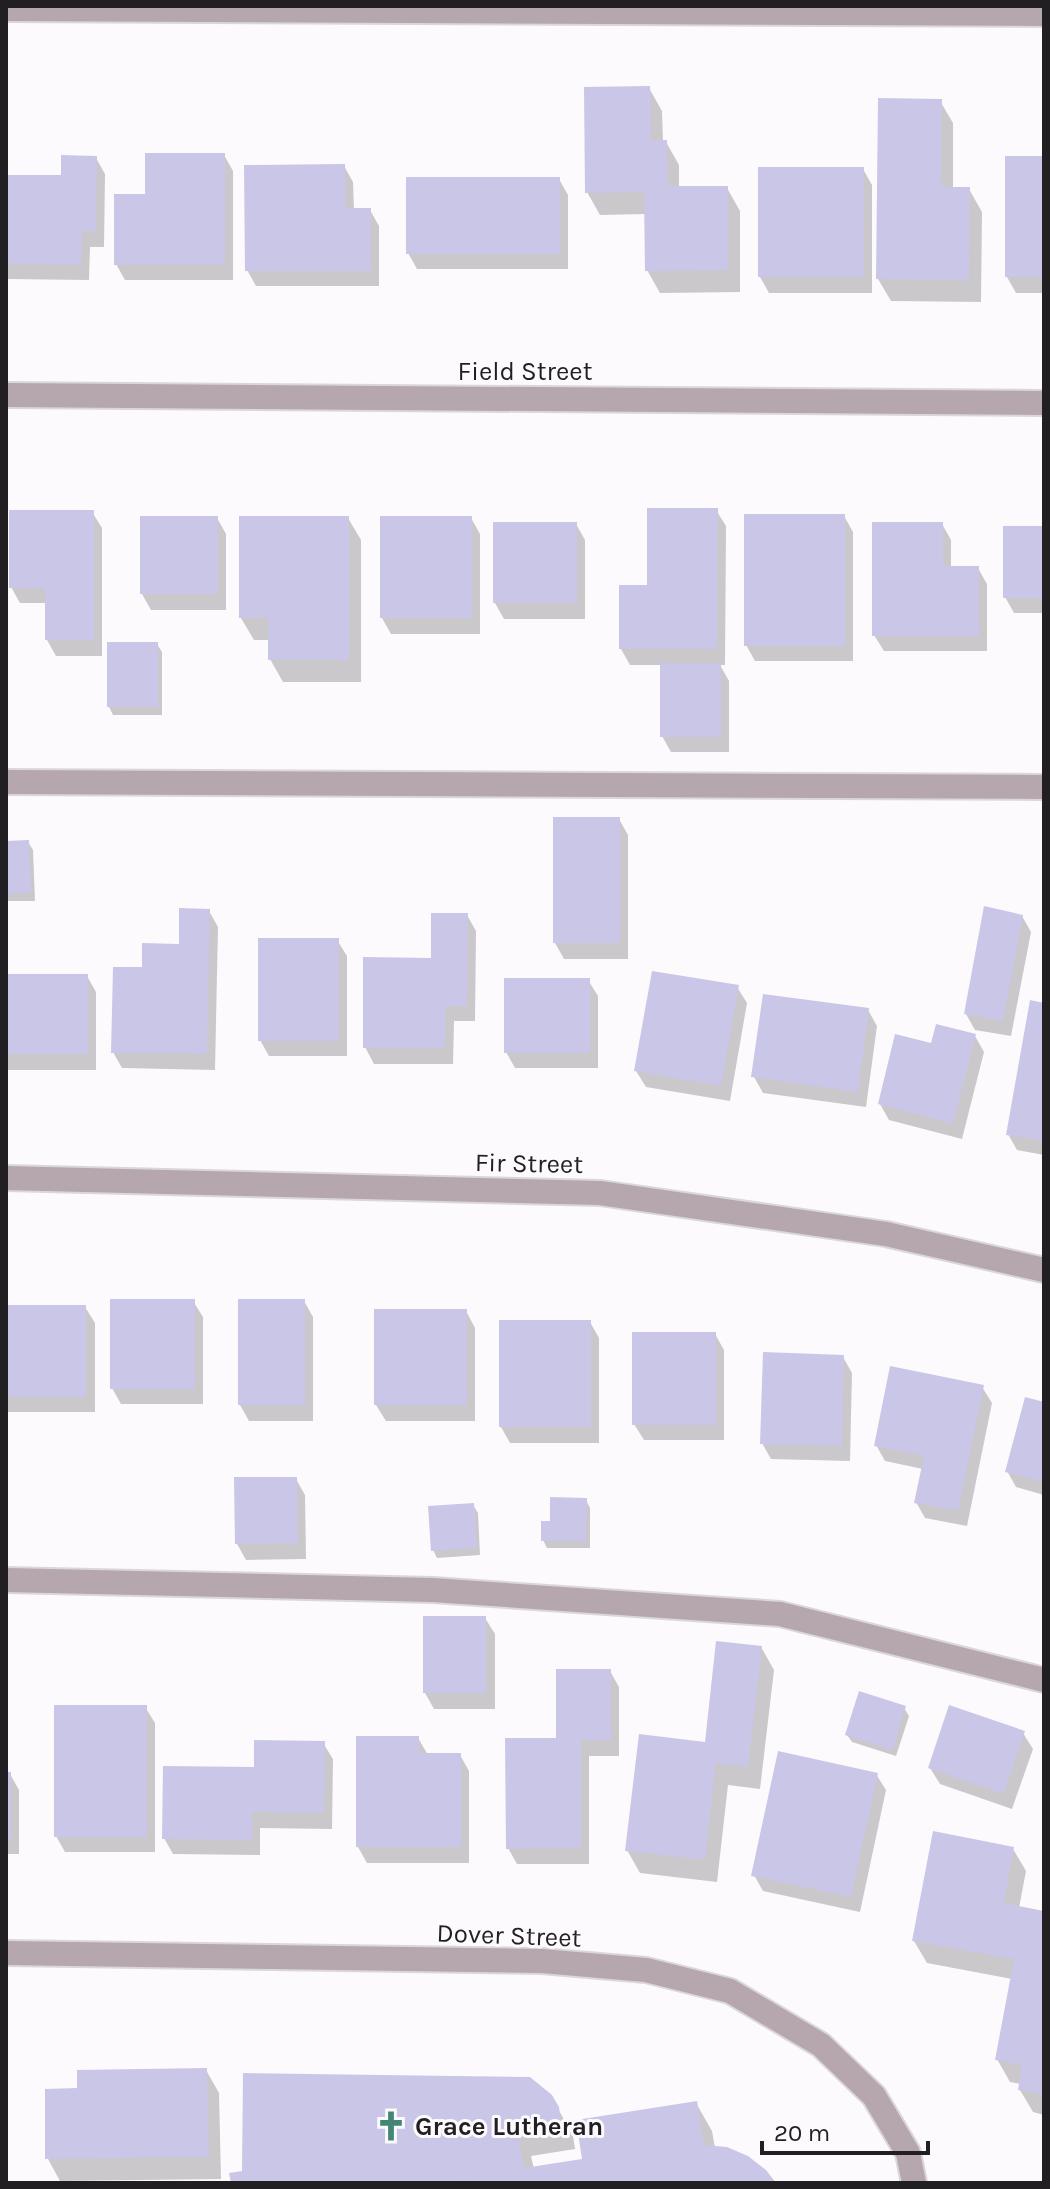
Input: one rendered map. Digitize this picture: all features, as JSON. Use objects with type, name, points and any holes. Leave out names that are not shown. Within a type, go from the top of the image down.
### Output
[{"type":"street","points":[[6,9],[1044,14]]},
{"type":"street","name":"Field Street","points":[[6,395],[1044,403]]},
{"type":"street","points":[[6,782],[1044,787]]},
{"type":"street","name":"Fir Street","points":[[6,1178],[600,1193],[886,1234],[1044,1270]]},
{"type":"street","points":[[6,1580],[433,1590],[780,1614],[1044,1680]]},
{"type":"street","name":"Dover Street","points":[[6,1953],[542,1961],[646,1970],[730,1991],[821,2045],[874,2096],[908,2153],[914,2183]]},
{"type":"building","points":[[650,86],[651,140],[667,140],[668,186],[728,186],[728,270],[645,271],[644,192],[585,193],[584,87]]},
{"type":"building","points":[[878,98],[942,99],[941,187],[970,187],[969,280],[876,279]]},
{"type":"building","points":[[145,153],[225,153],[225,265],[114,265],[114,194],[145,194]]},
{"type":"building","points":[[61,155],[97,156],[96,231],[82,231],[81,265],[6,264],[6,175],[61,175]]},
{"type":"building","points":[[1005,156],[1044,156],[1044,277],[1005,277]]},
{"type":"building","points":[[345,164],[346,208],[371,208],[371,271],[245,271],[244,165]]},
{"type":"building","points":[[758,167],[864,167],[864,277],[758,277]]},
{"type":"building","points":[[406,177],[560,177],[560,254],[406,254]]},
{"type":"building","points":[[647,508],[718,508],[717,649],[619,649],[619,585],[647,585]]},
{"type":"building","points":[[9,510],[94,510],[94,640],[45,640],[45,588],[9,588]]},
{"type":"building","points":[[744,514],[845,514],[845,646],[744,646]]},
{"type":"building","points":[[140,516],[218,516],[218,594],[140,594]]},
{"type":"building","points":[[239,516],[349,516],[349,660],[268,660],[268,618],[239,618]]},
{"type":"building","points":[[380,516],[472,516],[472,618],[380,618]]},
{"type":"building","points":[[493,522],[577,522],[577,603],[493,603]]},
{"type":"building","points":[[872,522],[943,522],[943,566],[979,566],[979,636],[872,636]]},
{"type":"building","points":[[1003,526],[1044,526],[1044,598],[1003,598]]},
{"type":"building","points":[[107,642],[158,642],[158,707],[107,707]]},
{"type":"building","points":[[660,663],[721,663],[721,737],[660,737]]},
{"type":"building","points":[[553,817],[620,817],[620,943],[553,943]]},
{"type":"building","points":[[29,840],[31,893],[6,894],[6,841]]},
{"type":"building","points":[[984,906],[1023,915],[1003,1021],[964,1014]]},
{"type":"building","points":[[179,908],[210,909],[207,1054],[111,1053],[113,967],[142,967],[142,943],[179,944]]},
{"type":"building","points":[[431,913],[468,913],[467,1006],[446,1006],[445,1048],[363,1048],[363,957],[431,958]]},
{"type":"building","points":[[258,938],[339,938],[339,1041],[258,1041]]},
{"type":"building","points":[[652,971],[739,985],[721,1086],[634,1071]]},
{"type":"building","points":[[6,974],[88,974],[88,1054],[6,1054]]},
{"type":"building","points":[[504,978],[590,978],[590,1053],[504,1053]]},
{"type":"building","points":[[763,994],[869,1008],[858,1092],[751,1077]]},
{"type":"building","points":[[1030,1000],[1044,1003],[1044,1141],[1006,1135]]},
{"type":"building","points":[[936,1024],[976,1034],[953,1124],[878,1104],[895,1034],[931,1043]]},
{"type":"building","points":[[110,1299],[195,1299],[195,1389],[110,1389]]},
{"type":"building","points":[[238,1299],[305,1299],[305,1405],[238,1405]]},
{"type":"building","points":[[6,1305],[86,1305],[86,1397],[6,1397]]},
{"type":"building","points":[[374,1309],[467,1309],[467,1405],[374,1405]]},
{"type":"building","points":[[499,1320],[591,1320],[591,1427],[499,1427]]},
{"type":"building","points":[[632,1332],[716,1332],[716,1425],[632,1425]]},
{"type":"building","points":[[763,1352],[844,1355],[842,1446],[760,1444]]},
{"type":"building","points":[[890,1366],[984,1385],[958,1511],[914,1503],[924,1456],[874,1446]]},
{"type":"building","points":[[1025,1397],[1044,1402],[1044,1482],[1005,1472]]},
{"type":"building","points":[[234,1477],[297,1477],[298,1543],[235,1544]]},
{"type":"building","points":[[550,1497],[587,1498],[586,1541],[541,1541],[541,1521],[550,1521]]},
{"type":"building","points":[[474,1503],[477,1548],[431,1551],[428,1506]]},
{"type":"building","points":[[423,1616],[486,1616],[486,1693],[423,1693]]},
{"type":"building","points":[[716,1641],[762,1646],[748,1767],[716,1763],[705,1860],[625,1851],[639,1734],[705,1742]]},
{"type":"building","points":[[556,1669],[611,1669],[611,1740],[581,1740],[581,1848],[506,1849],[505,1738],[556,1738]]},
{"type":"building","points":[[859,1691],[906,1706],[892,1750],[845,1735]]},
{"type":"building","points":[[54,1705],[147,1705],[147,1837],[54,1837]]},
{"type":"building","points":[[949,1705],[1025,1731],[1004,1794],[928,1768]]},
{"type":"building","points":[[356,1736],[419,1736],[419,1753],[461,1753],[461,1847],[356,1847]]},
{"type":"building","points":[[254,1740],[325,1741],[324,1813],[252,1812],[252,1840],[162,1839],[163,1766],[254,1767]]},
{"type":"building","points":[[778,1751],[878,1773],[851,1897],[751,1876]]},
{"type":"building","points":[[6,1772],[11,1772],[11,1839],[6,1839]]},
{"type":"building","points":[[933,1831],[1014,1847],[1004,1903],[1044,1911],[1044,2095],[1018,2090],[1022,2065],[995,2060],[1014,1959],[912,1941]]},
{"type":"building","points":[[207,2068],[209,2157],[45,2159],[45,2089],[77,2088],[77,2070]]},
{"type":"building","name":"Grace Lutheran","points":[[243,2073],[530,2077],[552,2095],[559,2107],[561,2122],[517,2129],[524,2168],[582,2159],[576,2120],[697,2101],[704,2145],[727,2147],[748,2156],[766,2170],[776,2183],[465,2183],[465,2180],[448,2183],[231,2183],[229,2173],[242,2171]]},
{"type":"place","name":"Grace Lutheran","points":[[391,2126]]}]
